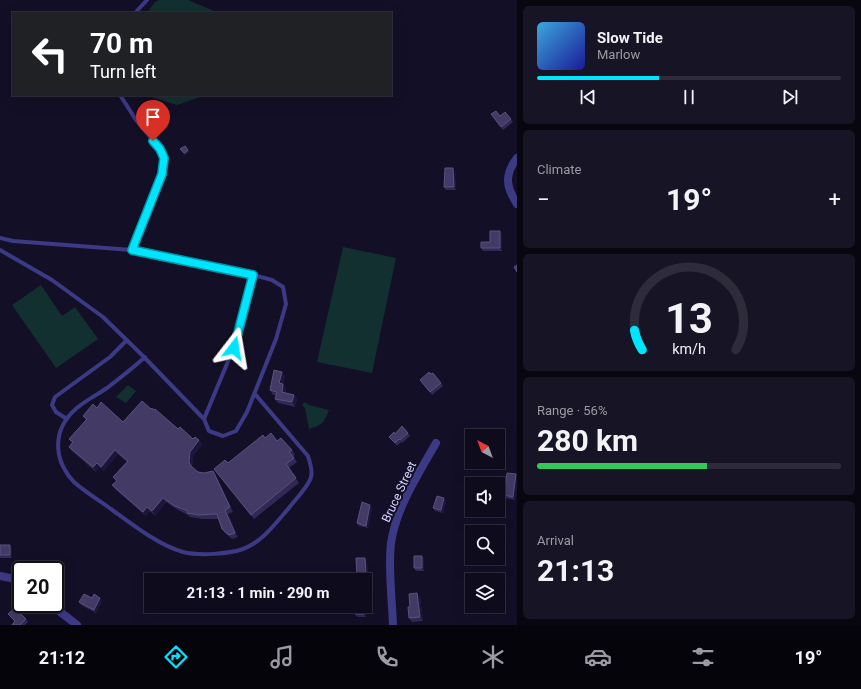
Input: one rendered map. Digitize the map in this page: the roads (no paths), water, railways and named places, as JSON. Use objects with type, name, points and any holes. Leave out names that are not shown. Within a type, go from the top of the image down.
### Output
[{"type":"street","points":[[517,158],[508,175],[510,192],[517,204]]},
{"type":"street","name":"Bruce Street","points":[[393,625],[390,559],[393,535],[399,515],[409,492],[436,443]]},
{"type":"street","points":[[0,576],[12,578]]},
{"type":"street","points":[[62,613],[77,625]]},
{"type":"lane","points":[[136,12],[146,0]]},
{"type":"lane","points":[[121,96],[136,120],[160,149],[164,158],[162,174],[132,250]]},
{"type":"lane","points":[[0,238],[13,241],[132,250],[253,275],[272,280],[283,287],[286,304],[276,339],[255,394],[236,431],[223,436],[209,431],[204,419],[145,357],[104,317],[52,280],[0,250]]},
{"type":"lane","points":[[204,419],[234,348],[253,275]]},
{"type":"lane","points":[[67,419],[56,412],[52,405],[55,397],[110,357],[127,340]]},
{"type":"lane","points":[[145,357],[107,388],[80,405],[70,414],[62,427],[58,440],[59,456],[64,469],[73,482],[134,525],[165,544],[182,552],[196,554],[219,553],[243,549],[257,542],[272,528],[311,478],[311,467],[308,456],[255,394]]}]
